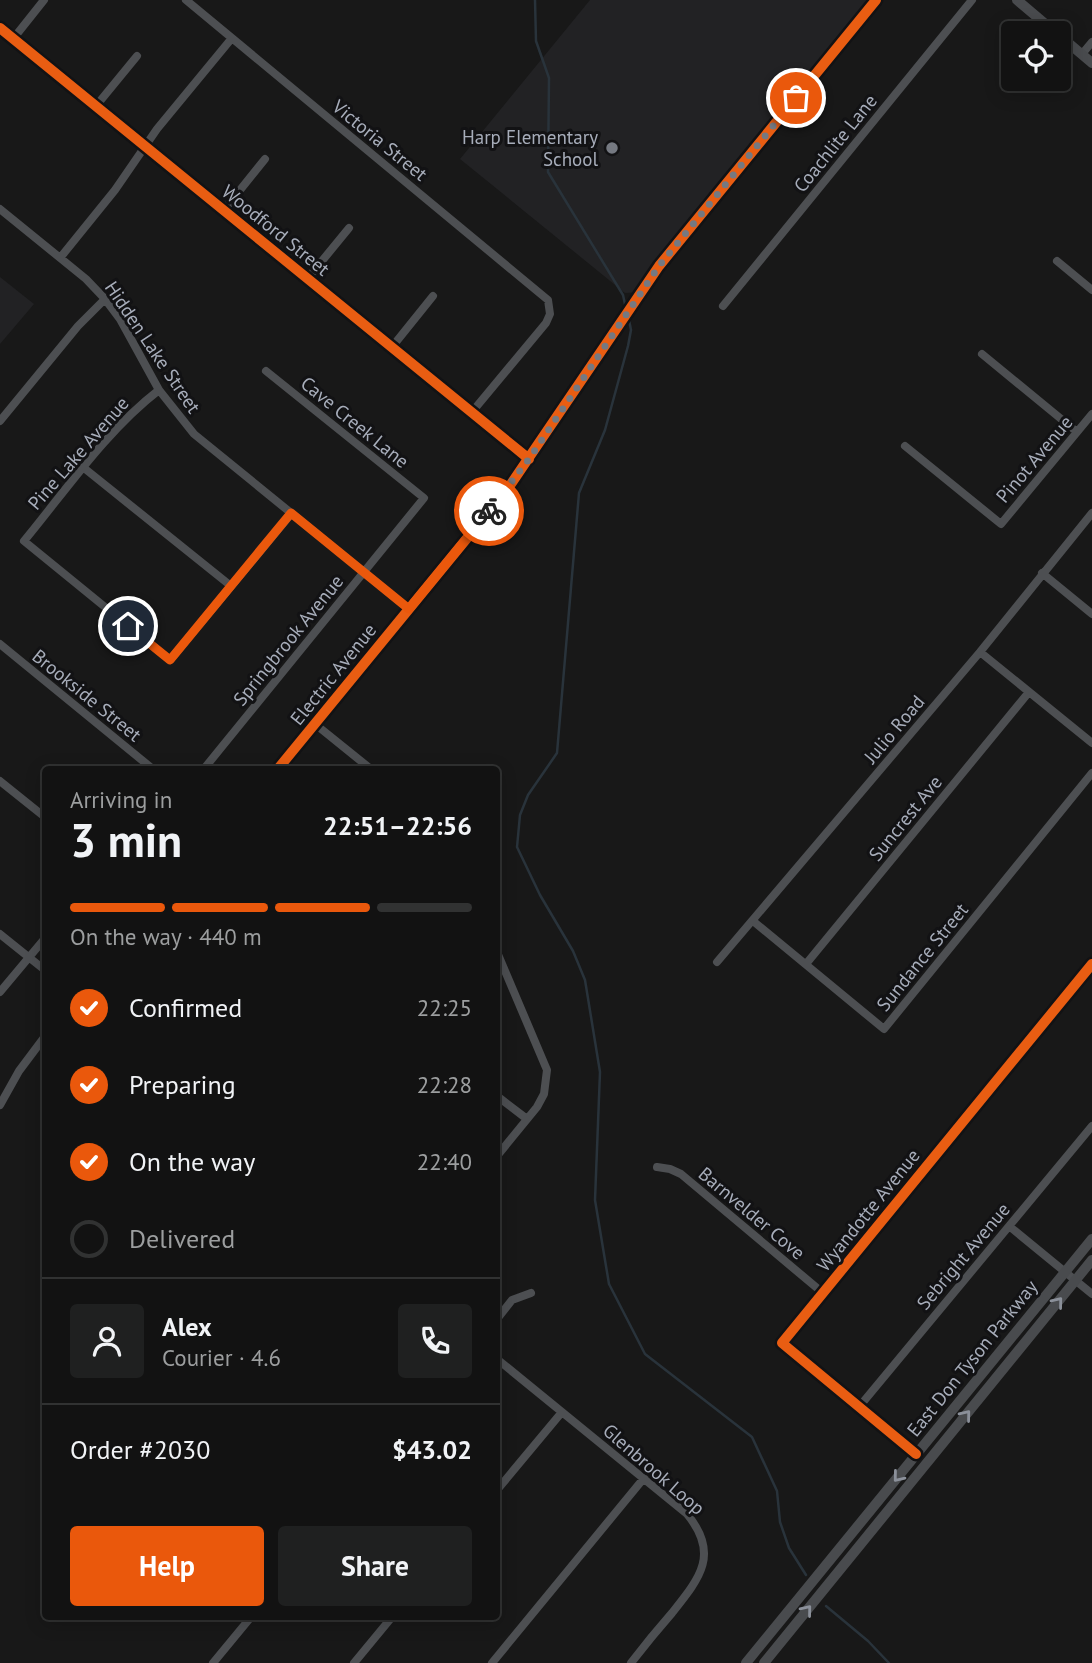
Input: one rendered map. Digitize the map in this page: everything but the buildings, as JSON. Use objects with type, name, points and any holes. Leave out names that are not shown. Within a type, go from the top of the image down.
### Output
[{"type":"main road","points":[[1017,0],[1042,21]]},
{"type":"main road","points":[[1071,45],[1092,63]]},
{"type":"main road","name":"East Don Tyson Parkway","points":[[746,1663],[1092,1239]]},
{"type":"main road","name":"East Don Tyson Parkway","points":[[764,1663],[1092,1260]]},
{"type":"street","points":[[13,39],[44,0]]},
{"type":"street","name":"Victoria Street","points":[[186,0],[544,294],[551,307],[546,323],[472,412]]},
{"type":"street","name":"Electric Avenue","points":[[280,766],[529,459],[640,292],[876,0]]},
{"type":"street","name":"Coachlite Lane","points":[[723,306],[972,0]]},
{"type":"street","name":"Woodford Street","points":[[0,28],[529,459]]},
{"type":"street","points":[[60,257],[115,190],[157,129],[232,38]]},
{"type":"street","points":[[1082,54],[1092,42]]},
{"type":"street","points":[[96,106],[137,56]]},
{"type":"street","points":[[224,210],[265,159]]},
{"type":"street","name":"Hidden Lake Street","points":[[0,209],[60,257],[106,299],[159,390],[194,434],[409,609]]},
{"type":"street","points":[[308,278],[349,228]]},
{"type":"street","points":[[1058,261],[1092,290]]},
{"type":"street","points":[[392,347],[433,296]]},
{"type":"street","points":[[0,421],[78,326],[106,299]]},
{"type":"street","points":[[982,354],[1077,432]]},
{"type":"street","name":"Cave Creek Lane","points":[[266,371],[424,498]]},
{"type":"street","name":"Pine Lake Avenue","points":[[159,390],[118,426],[24,541],[170,660],[231,586]]},
{"type":"street","name":"Pinot Avenue","points":[[905,446],[1001,524],[1092,414]]},
{"type":"street","points":[[85,468],[231,586],[291,513]]},
{"type":"street","name":"Springbrook Avenue","points":[[206,766],[424,498]]},
{"type":"street","name":"Julio Road","points":[[718,962],[980,652],[1092,513]]},
{"type":"street","points":[[1042,573],[1092,614]]},
{"type":"street","name":"Brookside Street","points":[[0,644],[149,766]]},
{"type":"street","points":[[980,652],[1092,743]]},
{"type":"street","name":"Suncrest Ave","points":[[806,964],[1029,692]]},
{"type":"street","points":[[315,724],[367,766]]},
{"type":"street","name":"Sundance Street","points":[[753,921],[884,1029],[1092,773]]},
{"type":"street","points":[[0,781],[42,815]]},
{"type":"street","points":[[0,933],[42,968]]},
{"type":"street","points":[[0,992],[42,942]]},
{"type":"street","name":"Wyandotte Avenue","points":[[916,1454],[782,1343],[1092,964]]},
{"type":"street","points":[[500,966],[545,1061],[547,1081],[544,1094],[500,1152]]},
{"type":"street","points":[[0,1105],[19,1071],[42,1040]]},
{"type":"street","points":[[500,1098],[527,1119]]},
{"type":"street","name":"Sebright Avenue","points":[[859,1406],[1092,1126]]},
{"type":"street","name":"Barnvelder Cove","points":[[657,1167],[681,1174],[823,1293]]},
{"type":"street","points":[[1009,1226],[1092,1294]]},
{"type":"street","points":[[500,1315],[512,1300],[531,1293]]},
{"type":"street","name":"Glenbrook Loop","points":[[500,1361],[687,1514],[698,1528],[704,1546],[704,1565],[696,1583],[631,1663]]},
{"type":"street","points":[[500,1486],[562,1412]]},
{"type":"street","points":[[492,1663],[644,1478]]},
{"type":"street","points":[[214,1663],[249,1620]]},
{"type":"street","points":[[354,1663],[390,1620]]},
{"type":"shaded area","name":"Harp Elementary School","points":[[590,0],[876,0],[640,292],[625,293],[460,159]]},
{"type":"shaded area","points":[[0,277],[34,304],[0,344]]},
{"type":"waterway","points":[[535,0],[536,41],[549,78],[548,172],[623,295],[626,309]]},
{"type":"waterway","points":[[628,315],[631,330],[628,346],[605,430],[579,493],[557,753],[528,795],[520,815],[517,847],[540,895],[573,951],[585,980],[600,1072],[595,1200],[609,1284],[645,1354],[752,1437],[777,1491],[780,1522],[789,1548],[806,1575]]},
{"type":"waterway","points":[[826,1606],[868,1641],[889,1663]]},
{"type":"cycle path","points":[[280,766],[509,487],[659,266],[876,0]]},
{"type":"cycle path","points":[[0,28],[529,459]]},
{"type":"cycle path","points":[[916,1454],[782,1343],[1092,964]]},
{"type":"way so far","points":[[489,511],[529,459],[659,266],[796,98]]},
{"type":"place","name":"Harp Elementary School","points":[[612,148]]},
{"type":"route","points":[[128,626],[170,660],[291,513],[409,609],[489,511]]}]
